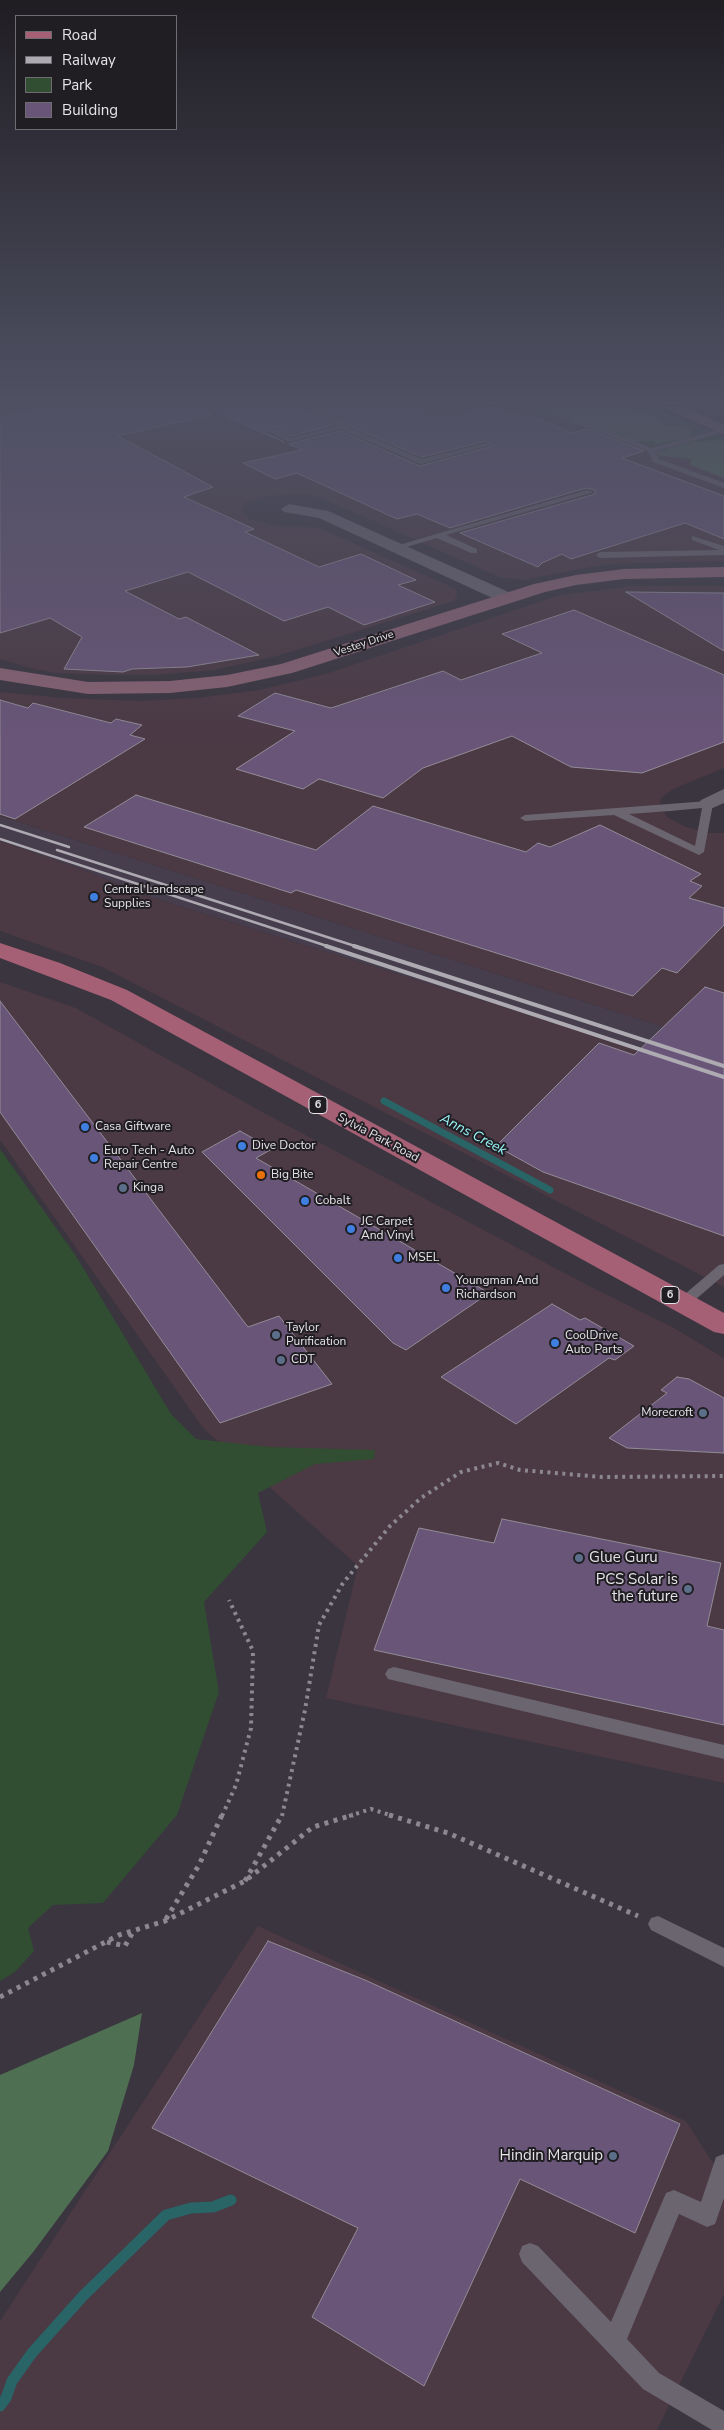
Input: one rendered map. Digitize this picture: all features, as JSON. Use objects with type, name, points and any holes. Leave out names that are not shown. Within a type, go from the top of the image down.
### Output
[{"type":"main road","name":"Sylvia Park Road","points":[[0,950],[52,968],[119,995],[724,1325]]},
{"type":"street","points":[[335,519],[507,598]]},
{"type":"street","name":"Vestey Drive","points":[[0,674],[88,688],[170,687],[227,681],[285,669],[507,598],[576,580],[665,572],[724,572]]},
{"type":"lane","points":[[396,547],[493,519]]},
{"type":"lane","points":[[438,535],[474,552]]},
{"type":"lane","points":[[695,538],[724,550]]},
{"type":"lane","points":[[600,555],[724,550]]},
{"type":"lane","points":[[525,818],[616,812],[716,800],[699,852],[616,812]]},
{"type":"lane","points":[[683,1303],[724,1268]]},
{"type":"lane","points":[[394,1674],[724,1752]]},
{"type":"lane","points":[[658,1924],[724,1958]]},
{"type":"lane","points":[[614,2342],[674,2200],[707,2217],[724,2164]]},
{"type":"lane","points":[[530,2254],[651,2381],[724,2424]]},
{"type":"path","points":[[246,1881],[282,1815],[304,1710],[319,1625],[343,1583],[390,1526],[421,1498],[461,1472],[498,1464],[520,1470],[602,1477],[724,1476]]},
{"type":"path","points":[[164,1921],[199,1865],[236,1785],[251,1728],[253,1651],[229,1600]]},
{"type":"path","points":[[0,1997],[119,1935],[164,1921],[246,1881],[313,1827],[370,1809],[448,1833],[658,1924]]},
{"type":"path","points":[[106,1942],[125,1946],[135,1930]]},
{"type":"shaded area","points":[[0,519],[250,519],[271,525],[319,528],[456,589],[457,595],[454,601],[277,656],[214,670],[156,675],[55,673],[0,659]]},
{"type":"shaded area","points":[[370,519],[724,519],[724,561],[607,564],[522,580],[499,577]]},
{"type":"shaded area","points":[[633,586],[724,586],[724,768],[673,789],[661,798],[660,806],[667,817],[684,826],[708,833],[724,833],[724,1046],[0,816],[0,692],[62,698],[141,701],[197,698],[259,690],[326,674],[560,595]]},
{"type":"shaded area","points":[[0,816],[724,1046],[724,1080],[545,1020],[144,895],[89,872],[0,841]]},
{"type":"shaded area","points":[[0,841],[89,872],[144,895],[545,1020],[724,1080],[724,1287],[102,967],[0,931]]},
{"type":"shaded area","points":[[0,982],[76,1008],[266,1114],[589,1286],[674,1328],[724,1358],[724,1783],[326,1698],[358,1566],[203,1428],[0,1140]]},
{"type":"shaded area","points":[[258,1926],[686,2121],[724,2180],[724,2294],[657,2430],[0,2430],[0,2321]]},
{"type":"green space","points":[[0,1149],[76,1256],[171,1414],[196,1439],[270,1447],[375,1450],[374,1459],[315,1464],[258,1493],[267,1532],[204,1602],[219,1692],[177,1815],[103,1903],[53,1905],[28,1928],[34,1951],[15,1972],[0,1981]]},
{"type":"green space","points":[[142,2013],[134,2065],[108,2151],[34,2251],[0,2292],[0,2075]]},
{"type":"building","points":[[0,519],[233,519],[254,529],[245,532],[319,567],[361,554],[416,580],[398,585],[435,602],[364,625],[328,607],[284,621],[188,572],[125,591],[179,619],[186,617],[259,655],[187,667],[132,669],[123,672],[64,669],[82,637],[50,618],[0,633]]},
{"type":"building","points":[[430,519],[479,519],[450,528]]},
{"type":"building","points":[[507,519],[724,519],[724,539],[685,523],[571,559],[562,554],[542,563],[538,567],[460,533]]},
{"type":"building","points":[[626,592],[724,593],[724,651]]},
{"type":"building","points":[[574,610],[724,675],[724,742],[642,773],[571,767],[512,736],[423,768],[383,798],[319,779],[303,789],[236,769],[295,731],[238,716],[275,693],[331,708],[443,671],[461,680],[542,653],[502,634]]},
{"type":"building","points":[[0,700],[28,708],[33,703],[111,723],[116,719],[142,725],[130,735],[145,739],[15,819],[0,814]]},
{"type":"building","points":[[136,795],[316,850],[373,806],[526,852],[538,843],[550,847],[600,825],[701,874],[690,881],[702,886],[689,898],[724,908],[724,925],[677,973],[662,968],[633,996],[296,890],[291,893],[84,827]]},
{"type":"building","points":[[705,987],[724,993],[724,1236],[543,1172],[496,1146],[599,1043],[634,1055]]},
{"type":"building","points":[[0,1001],[248,1327],[279,1316],[332,1384],[220,1423],[0,1112]]},
{"type":"building","points":[[240,1131],[272,1149],[256,1158],[489,1293],[406,1350],[393,1343],[202,1152]]},
{"type":"building","points":[[552,1304],[580,1320],[585,1318],[634,1346],[615,1360],[609,1358],[516,1424],[441,1377]]},
{"type":"building","points":[[677,1377],[689,1379],[724,1398],[724,1453],[627,1448],[609,1438],[667,1393],[661,1390]]},
{"type":"building","points":[[502,1519],[721,1563],[707,1626],[724,1630],[724,1725],[374,1650],[419,1528],[494,1543]]},
{"type":"building","points":[[268,1941],[365,1980],[680,2124],[635,2233],[520,2179],[424,2386],[312,2317],[358,2228],[152,2128]]},
{"type":"waterway","name":"Anns Creek","points":[[384,1101],[550,1190]]},
{"type":"waterway","points":[[0,2406],[6,2398],[12,2381],[32,2353],[83,2296],[166,2215],[191,2208],[213,2207],[231,2200]]},
{"type":"railway","points":[[0,825],[69,847]]},
{"type":"railway","points":[[0,839],[330,947]]},
{"type":"railway","points":[[57,850],[358,947]]},
{"type":"railway","points":[[326,946],[724,1077]]},
{"type":"railway","points":[[354,946],[724,1066]]},
{"type":"place","name":"Central Landscape Supplies","points":[[94,897]]},
{"type":"place","name":"Casa Giftware","points":[[85,1127]]},
{"type":"place","name":"Dive Doctor","points":[[242,1146]]},
{"type":"place","name":"Euro Tech - Auto Repair Centre","points":[[94,1158]]},
{"type":"place","name":"Big Bite","points":[[261,1175]]},
{"type":"place","name":"Kinga","points":[[123,1188]]},
{"type":"place","name":"Cobalt","points":[[305,1201]]},
{"type":"place","name":"JC Carpet And Vinyl","points":[[351,1229]]},
{"type":"place","name":"MSEL","points":[[398,1258]]},
{"type":"place","name":"Youngman And Richardson","points":[[446,1288]]},
{"type":"place","name":"Taylor Purification","points":[[276,1335]]},
{"type":"place","name":"CoolDrive Auto Parts","points":[[555,1343]]},
{"type":"place","name":"CDT","points":[[281,1360]]},
{"type":"place","name":"Morecroft","points":[[703,1413]]},
{"type":"place","name":"Glue Guru","points":[[579,1558]]},
{"type":"place","name":"PCS Solar is the future","points":[[688,1589]]},
{"type":"place","name":"Hindin Marquip","points":[[613,2156]]}]
